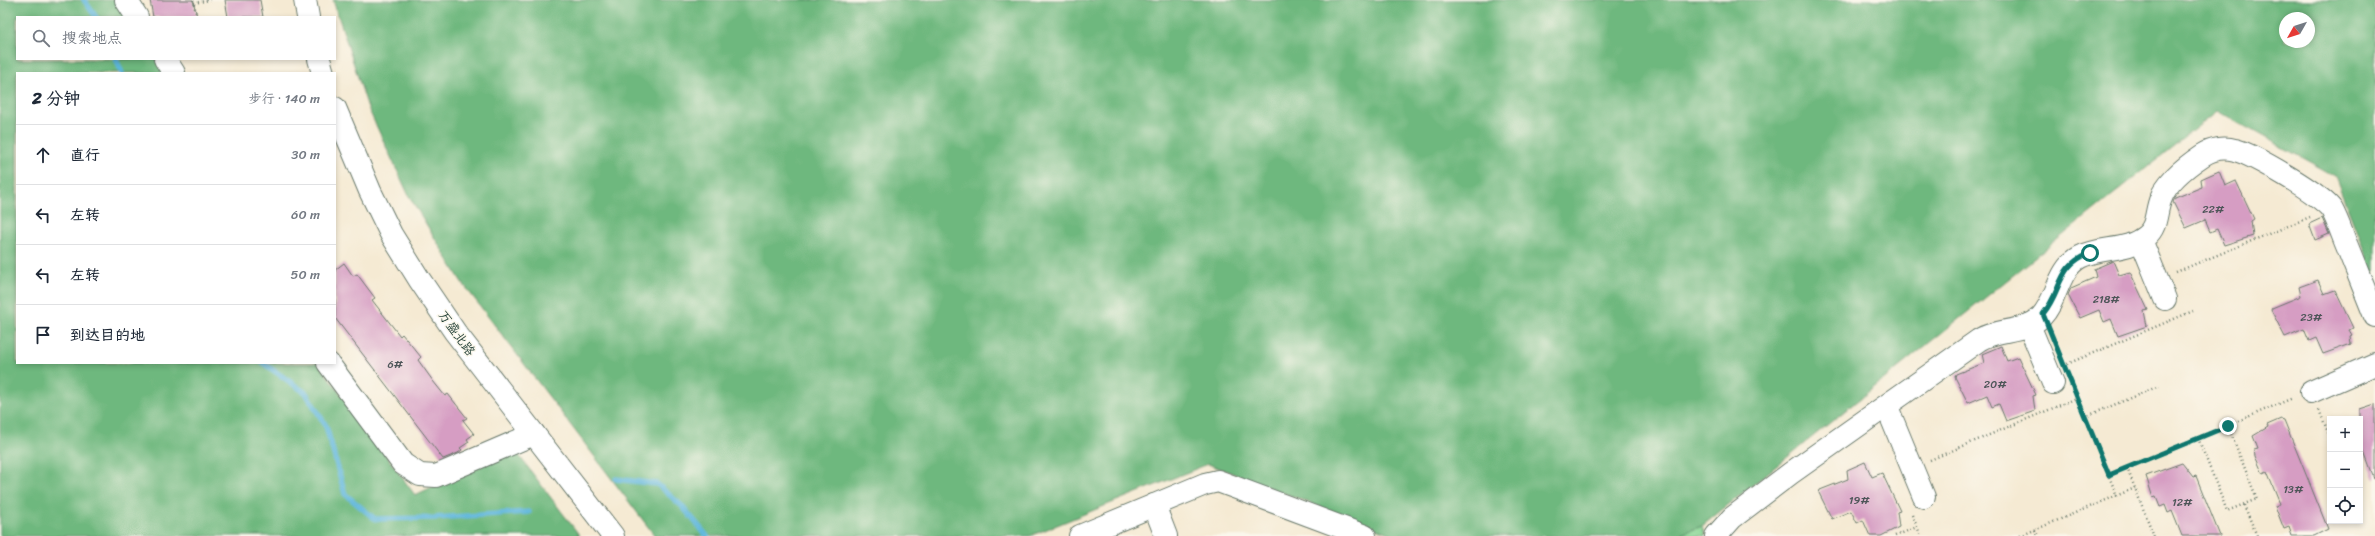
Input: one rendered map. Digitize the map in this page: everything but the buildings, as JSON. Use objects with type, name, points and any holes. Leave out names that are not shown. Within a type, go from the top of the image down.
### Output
[{"type":"street","points":[[126,0],[136,16]]},
{"type":"street","points":[[304,0],[308,16]]},
{"type":"street","points":[[166,60],[173,72]]},
{"type":"street","points":[[319,60],[323,72]]},
{"type":"street","name":"万盛北路","points":[[336,110],[370,191],[395,240],[455,332],[613,536]]},
{"type":"street","points":[[1716,536],[1732,518],[1791,473],[1986,336],[2029,325],[2046,310],[2064,272],[2074,261],[2090,253],[2125,247],[2141,240],[2146,236],[2156,221],[2161,198],[2168,186],[2201,157],[2219,149],[2231,149],[2243,153],[2316,194],[2331,208],[2375,316]]},
{"type":"street","points":[[2141,240],[2161,290]]},
{"type":"street","points":[[2029,325],[2063,378]]},
{"type":"street","points":[[329,364],[403,464],[410,471],[420,475],[442,474],[534,434]]},
{"type":"street","points":[[2311,392],[2375,364]]},
{"type":"street","points":[[1887,407],[1924,497]]},
{"type":"street","points":[[1080,536],[1205,484],[1218,481],[1365,536]]},
{"type":"street","points":[[1154,505],[1166,536]]},
{"type":"street","points":[[1306,514],[1315,536]]},
{"type":"path","points":[[196,16],[194,2],[210,0]]},
{"type":"path","points":[[2161,290],[2331,208]]},
{"type":"path","points":[[2117,496],[2077,398],[2063,378],[2193,311]]},
{"type":"path","points":[[2085,417],[2160,386]]},
{"type":"path","points":[[2109,475],[2311,392],[2327,431]]},
{"type":"path","points":[[1912,468],[2077,398]]},
{"type":"path","points":[[2198,438],[2227,511],[2257,499],[2228,426]]},
{"type":"path","points":[[2126,468],[2154,536]]},
{"type":"path","points":[[2020,536],[2135,488]]},
{"type":"path","points":[[2244,504],[2257,536]]},
{"type":"path","points":[[1895,536],[1917,527]]},
{"type":"path","points":[[2035,530],[2038,536]]},
{"type":"green space","points":[[0,0],[116,0],[127,16],[16,16],[16,60],[157,60],[165,72],[16,72],[16,364],[319,364],[415,495],[514,449],[580,536],[0,536]]},
{"type":"green space","points":[[333,0],[2375,0],[2375,271],[2372,271],[2335,176],[2217,111],[1702,526],[1676,536],[1396,536],[1208,464],[1030,536],[655,536],[461,281],[409,196],[368,108]]},
{"type":"green space","points":[[1702,526],[1705,536],[1676,536]]},
{"type":"waterway","points":[[84,0],[95,16]]},
{"type":"waterway","points":[[116,60],[122,72]]},
{"type":"waterway","points":[[264,364],[306,393],[326,426],[345,494],[375,519],[434,518],[529,512]]},
{"type":"waterway","points":[[616,479],[657,484],[682,506],[707,536]]},
{"type":"route","points":[[2090,253],[2074,261],[2068,266],[2043,314],[2109,475],[2228,426]]}]
